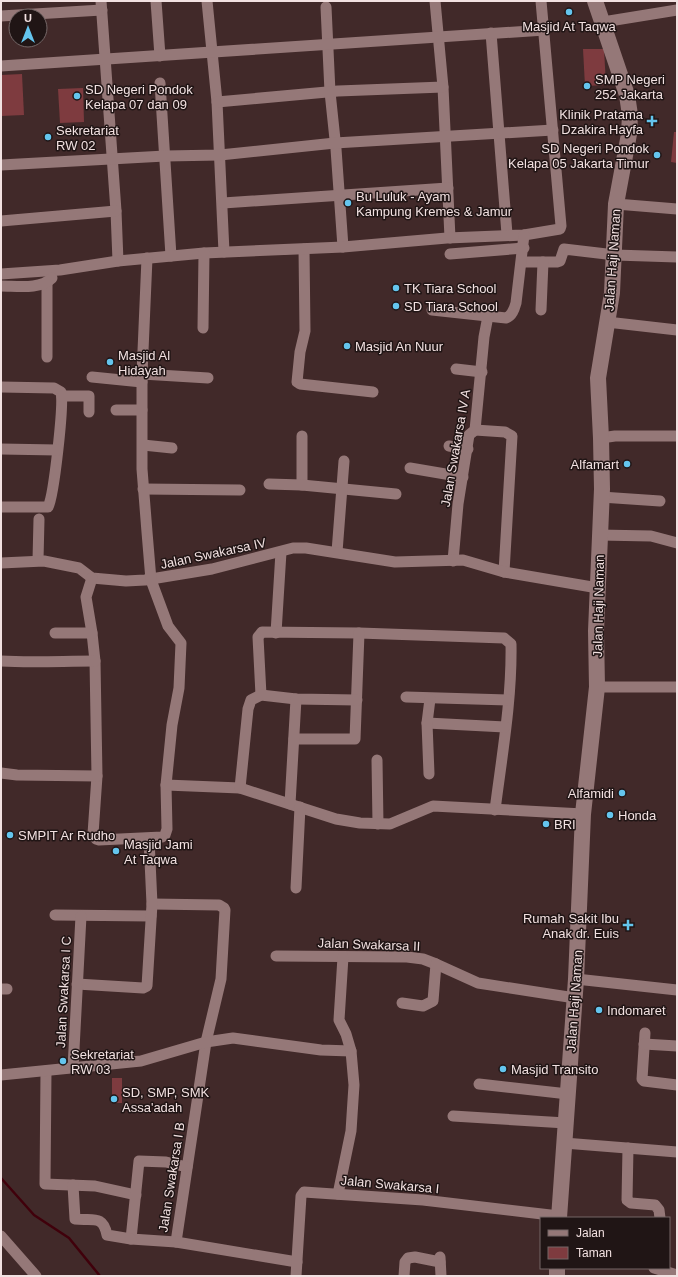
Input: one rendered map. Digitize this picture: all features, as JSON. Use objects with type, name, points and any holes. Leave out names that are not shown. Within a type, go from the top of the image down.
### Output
[{"type":"street","points":[[156,1],[160,56]]},
{"type":"street","points":[[206,1],[217,102],[223,203],[224,252]]},
{"type":"street","points":[[435,1],[443,87],[444,137],[450,238]]},
{"type":"street","points":[[1,274],[60,270],[118,261],[204,253],[343,247],[450,238],[524,234],[556,230],[561,226],[545,30],[541,1]]},
{"type":"street","name":"Jalan Haji Naman","points":[[559,1217],[575,998],[583,814],[597,686],[596,631],[601,497],[601,438],[598,378],[612,292],[615,255],[616,204],[629,134],[630,115],[627,95],[595,1]]},
{"type":"street","points":[[1,16],[101,6],[116,211],[118,261]]},
{"type":"street","points":[[326,8],[329,45],[330,92],[340,196],[343,247]]},
{"type":"street","points":[[602,22],[677,10]]},
{"type":"street","points":[[1,66],[105,60],[211,51],[439,38],[491,32],[545,30]]},
{"type":"street","points":[[491,32],[507,234]]},
{"type":"street","points":[[160,83],[171,256]]},
{"type":"street","points":[[217,102],[330,92],[443,87]]},
{"type":"street","points":[[1,165],[165,156],[220,155],[335,143],[553,130]]},
{"type":"street","points":[[223,203],[448,188]]},
{"type":"street","points":[[616,204],[677,209]]},
{"type":"street","points":[[1,221],[116,211]]},
{"type":"street","points":[[432,310],[506,318],[511,315],[516,303],[524,248],[524,234]]},
{"type":"street","points":[[450,254],[524,248]]},
{"type":"street","points":[[304,249],[305,331],[300,352],[297,382],[300,384],[373,392]]},
{"type":"street","points":[[522,262],[557,262],[560,261],[564,249],[615,255],[677,258]]},
{"type":"street","points":[[203,328],[204,253]]},
{"type":"street","name":"Jalan Swakarsa IV","points":[[147,258],[142,410],[143,489],[151,580],[212,569],[293,548],[337,552],[395,562],[462,560],[504,572],[598,588]]},
{"type":"street","points":[[541,310],[543,262]]},
{"type":"street","points":[[1,286],[37,285],[47,283],[60,270]]},
{"type":"street","points":[[47,283],[47,357]]},
{"type":"street","name":"Jalan Swakarsa IV A","points":[[452,561],[469,435],[475,430],[488,316]]},
{"type":"street","points":[[607,322],[677,330]]},
{"type":"street","points":[[456,369],[482,372]]},
{"type":"street","points":[[92,377],[208,378]]},
{"type":"street","points":[[1,387],[54,388],[61,394],[89,396],[88,412]]},
{"type":"street","points":[[1,507],[48,507],[57,450],[61,394]]},
{"type":"street","points":[[116,410],[142,410]]},
{"type":"street","points":[[475,430],[505,432],[512,436],[504,572]]},
{"type":"street","points":[[302,436],[302,485]]},
{"type":"street","points":[[601,438],[615,436],[677,436]]},
{"type":"street","points":[[143,445],[172,448]]},
{"type":"street","points":[[449,446],[468,449]]},
{"type":"street","points":[[1,449],[57,450]]},
{"type":"street","points":[[337,552],[344,461]]},
{"type":"street","points":[[410,468],[463,477]]},
{"type":"street","points":[[269,484],[342,488],[396,494]]},
{"type":"street","points":[[143,489],[240,490]]},
{"type":"street","points":[[601,497],[660,501]]},
{"type":"street","points":[[38,560],[39,518]]},
{"type":"street","points":[[599,534],[651,536],[677,543]]},
{"type":"street","points":[[276,633],[281,552]]},
{"type":"street","points":[[1,563],[38,560],[79,568],[92,578],[126,581],[151,580],[168,626],[181,643],[179,688],[172,725],[166,785],[167,832],[162,837],[149,839],[99,840],[94,837],[97,776],[95,661],[86,597],[92,578]]},
{"type":"street","points":[[261,695],[258,635],[262,632],[359,633],[504,638],[511,644],[508,700],[495,810]]},
{"type":"street","points":[[54,634],[92,633]]},
{"type":"street","points":[[294,739],[355,739],[359,633]]},
{"type":"street","points":[[1,662],[31,663],[51,661],[95,661]]},
{"type":"street","points":[[597,686],[677,687]]},
{"type":"street","points":[[240,788],[249,703],[254,698],[261,695],[296,699],[356,700]]},
{"type":"street","points":[[406,697],[430,699],[508,700]]},
{"type":"street","points":[[296,699],[294,739],[296,888]]},
{"type":"street","points":[[429,774],[427,723],[430,699]]},
{"type":"street","points":[[427,723],[505,727]]},
{"type":"street","points":[[377,760],[378,824]]},
{"type":"street","points":[[1,773],[17,775],[97,776]]},
{"type":"street","points":[[166,785],[240,788],[347,822],[390,824],[433,806],[583,814]]},
{"type":"street","points":[[77,984],[145,987],[148,985],[152,904],[149,839]]},
{"type":"street","name":"Jalan Swakarsa I B","points":[[152,904],[219,905],[224,908],[221,979],[206,1042],[176,1242],[297,1262]]},
{"type":"street","points":[[55,915],[151,916]]},
{"type":"street","name":"Jalan Swakarsa I C","points":[[73,1068],[80,916]]},
{"type":"street","name":"Jalan Swakarsa II","points":[[276,956],[407,957],[423,959],[478,983],[575,998]]},
{"type":"street","points":[[338,1194],[352,1119],[354,1085],[351,1051],[346,1034],[339,1020],[343,957]]},
{"type":"street","points":[[402,1002],[423,1006],[433,1001],[436,964]]},
{"type":"street","points":[[576,979],[677,990]]},
{"type":"street","points":[[1,1075],[146,1060],[221,1039],[244,1038],[314,1049],[351,1051]]},
{"type":"street","points":[[677,1046],[645,1038],[642,1079],[644,1081],[677,1085]]},
{"type":"street","points":[[46,1071],[44,1183],[48,1186],[95,1186],[136,1195]]},
{"type":"street","points":[[479,1084],[568,1094]]},
{"type":"street","points":[[452,1116],[566,1123]]},
{"type":"street","points":[[564,1143],[677,1152]]},
{"type":"street","points":[[628,1148],[627,1200],[631,1203],[655,1205],[659,1210],[660,1217]]},
{"type":"street","points":[[131,1239],[140,1160],[166,1162],[187,1167]]},
{"type":"street","points":[[73,1185],[75,1219],[101,1222],[105,1225],[107,1235],[131,1239],[176,1242]]},
{"type":"street","name":"Jalan Swakarsa I","points":[[296,1276],[302,1194],[338,1194],[423,1200],[559,1217]]},
{"type":"street","points":[[1,1236],[36,1276]]},
{"type":"street","points":[[404,1276],[405,1262],[408,1258],[415,1257],[440,1259],[441,1276]]},
{"type":"street","points":[[657,1269],[677,1275]]},
{"type":"green space","points":[[583,49],[604,49],[606,85],[585,86]]},
{"type":"green space","points":[[22,74],[24,115],[1,116],[1,75]]},
{"type":"green space","points":[[83,88],[84,122],[60,123],[58,89]]},
{"type":"green space","points":[[674,132],[677,132],[677,163],[671,162]]},
{"type":"green space","points":[[112,1078],[122,1078],[122,1103],[112,1103]]},
{"type":"waterway","points":[[1,1178],[34,1215],[69,1238],[100,1276]]},
{"type":"place","name":"Masjid At Taqwa","points":[[569,12]]},
{"type":"place","name":"SMP Negeri 252 Jakarta","points":[[587,86]]},
{"type":"place","name":"SD Negeri Pondok Kelapa 07 dan 09","points":[[77,96]]},
{"type":"place","name":"Klinik Pratama Dzakira Hayfa","points":[[652,121]]},
{"type":"place","name":"Sekretariat RW 02","points":[[48,137]]},
{"type":"place","name":"SD Negeri Pondok Kelapa 05 Jakarta Timur","points":[[657,155]]},
{"type":"place","name":"Bu Luluk - Ayam Kampung Kremes & Jamur","points":[[348,203]]},
{"type":"place","name":"TK Tiara School","points":[[396,288]]},
{"type":"place","name":"SD Tiara School","points":[[396,306]]},
{"type":"place","name":"Masjid An Nuur","points":[[347,346]]},
{"type":"place","name":"Masjid Al Hidayah","points":[[110,362]]},
{"type":"place","name":"Alfamart","points":[[627,464]]},
{"type":"place","name":"Alfamidi","points":[[622,793]]},
{"type":"place","name":"Honda","points":[[610,815]]},
{"type":"place","name":"BRI","points":[[546,824]]},
{"type":"place","name":"SMPIT Ar Rudho","points":[[10,835]]},
{"type":"place","name":"Masjid Jami At Taqwa","points":[[116,851]]},
{"type":"place","name":"Rumah Sakit Ibu Anak dr. Euis","points":[[628,925]]},
{"type":"place","name":"Indomaret","points":[[599,1010]]},
{"type":"place","name":"Sekretariat RW 03","points":[[63,1061]]},
{"type":"place","name":"Masjid Transito","points":[[503,1069]]},
{"type":"place","name":"SD, SMP, SMK Assa'adah","points":[[114,1099]]}]
